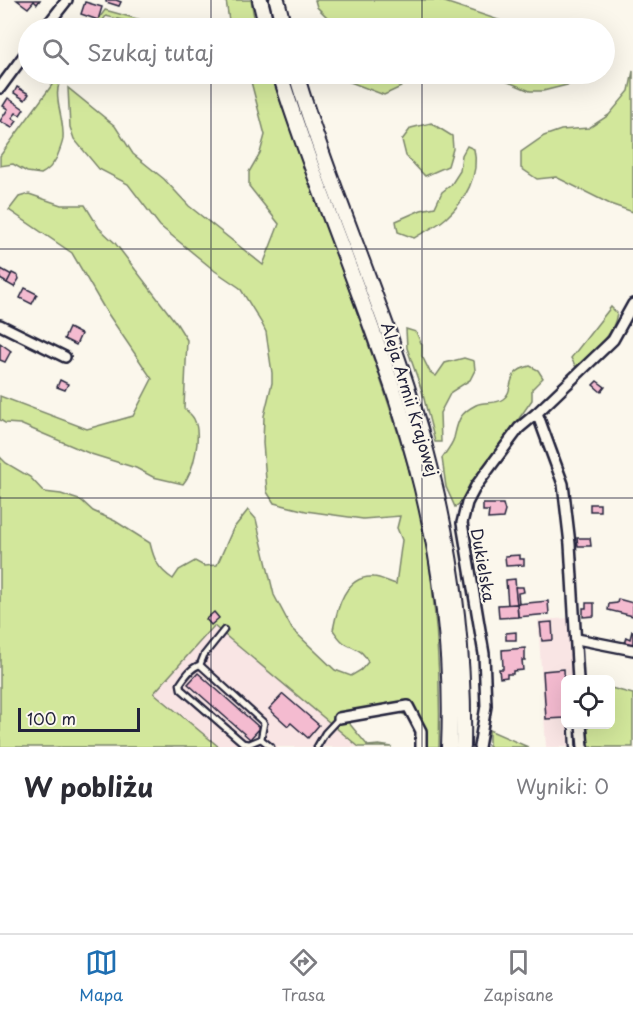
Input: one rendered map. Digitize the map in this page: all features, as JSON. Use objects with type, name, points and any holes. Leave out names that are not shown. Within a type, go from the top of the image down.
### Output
[{"type":"main road","points":[[260,0],[264,18]]},
{"type":"main road","points":[[277,0],[282,18]]},
{"type":"main road","name":"Aleja Armii Krajowej","points":[[283,84],[387,371],[421,487],[432,537],[444,617],[449,685],[448,747]]},
{"type":"main road","name":"Aleja Armii Krajowej","points":[[299,84],[411,399],[428,457],[454,580],[461,651],[463,747]]},
{"type":"street","points":[[53,18],[67,0]]},
{"type":"street","points":[[0,88],[18,64]]},
{"type":"street","name":"Dukielska","points":[[479,747],[486,706],[484,654],[462,523],[466,503],[519,428],[613,340],[633,304]]},
{"type":"street","points":[[0,325],[65,357]]},
{"type":"street","points":[[537,413],[563,484],[570,544],[578,675]]},
{"type":"street","points":[[444,526],[462,523]]},
{"type":"street","points":[[577,639],[633,650]]},
{"type":"street","points":[[339,718],[408,706],[422,731],[421,747]]},
{"type":"street","points":[[582,729],[584,747]]},
{"type":"lane","points":[[225,630],[204,655],[200,665],[188,673],[180,684],[181,689],[243,742],[249,744],[261,739]]},
{"type":"lane","points":[[200,665],[264,723],[261,739]]},
{"type":"lane","points":[[317,747],[325,733],[339,718]]},
{"type":"lane","points":[[572,729],[573,747]]},
{"type":"lane","points":[[261,739],[271,747]]},
{"type":"shaded area","points":[[570,618],[573,675],[561,675],[561,729],[577,729],[578,747],[546,747],[538,620]]},
{"type":"shaded area","points":[[213,626],[359,747],[219,747],[154,693]]},
{"type":"green space","points":[[226,0],[251,0],[254,18],[229,18]]},
{"type":"green space","points":[[315,0],[439,0],[492,18],[328,18],[317,7]]},
{"type":"green space","points":[[105,10],[134,18],[106,16],[99,18]]},
{"type":"green space","points":[[633,71],[633,212],[610,204],[556,177],[537,179],[521,168],[521,152],[544,136],[561,130],[589,128],[609,115],[629,91]]},
{"type":"green space","points":[[53,84],[59,84],[58,97],[63,139],[60,151],[49,169],[41,174],[27,172],[13,164],[0,166],[0,156]]},
{"type":"green space","points":[[252,84],[275,84],[371,350],[408,468],[427,548],[433,598],[438,647],[439,747],[417,747],[415,731],[407,716],[399,712],[348,722],[368,746],[392,747],[359,747],[214,626],[154,693],[219,747],[0,747],[0,457],[30,477],[44,492],[61,494],[82,501],[93,511],[115,521],[150,543],[157,564],[173,579],[179,570],[195,561],[204,566],[217,565],[233,529],[248,510],[256,519],[274,595],[292,629],[335,670],[351,676],[368,662],[362,653],[344,643],[333,630],[340,603],[349,587],[356,581],[373,577],[396,584],[402,540],[397,528],[400,516],[363,519],[306,511],[274,503],[267,492],[263,443],[264,416],[272,383],[266,332],[240,288],[215,271],[160,226],[128,184],[99,169],[74,139],[70,127],[68,88],[115,126],[133,154],[164,179],[189,206],[263,265],[279,224],[249,186],[249,172],[260,153],[265,135]]},
{"type":"green space","points":[[355,84],[402,84],[401,87],[384,95]]},
{"type":"green space","points":[[513,84],[568,84],[543,91],[530,91]]},
{"type":"green space","points":[[431,123],[452,136],[453,149],[448,166],[425,176],[406,156],[402,140],[411,128]]},
{"type":"green space","points":[[467,146],[474,149],[475,168],[465,196],[459,204],[442,221],[414,238],[398,232],[396,221],[421,210],[435,207],[442,192],[451,185],[460,171],[462,155]]},
{"type":"green space","points":[[29,194],[61,205],[85,205],[99,228],[115,243],[187,340],[184,408],[194,419],[197,443],[190,471],[183,484],[153,477],[136,468],[91,454],[20,424],[5,423],[0,420],[0,396],[87,429],[133,416],[152,379],[104,308],[72,253],[9,210],[19,197]]},
{"type":"green space","points":[[611,307],[617,313],[607,337],[576,367],[571,358]]},
{"type":"green space","points":[[406,329],[416,332],[422,345],[422,356],[430,372],[436,376],[445,363],[464,358],[474,361],[475,370],[470,380],[451,392],[440,413],[441,442],[435,442],[422,391],[407,348]]},
{"type":"green space","points":[[530,366],[538,370],[543,378],[532,389],[532,400],[455,507],[446,487],[442,458],[453,441],[460,419],[476,405],[503,399],[509,391],[516,372]]},
{"type":"green space","points":[[615,689],[633,694],[633,747],[589,747],[587,729],[615,729]]},
{"type":"green space","points":[[489,730],[528,747],[489,747]]},
{"type":"building","points":[[17,0],[40,0],[37,4],[34,1],[28,8]]},
{"type":"building","points":[[106,0],[121,2],[119,6],[106,2]]},
{"type":"building","points":[[85,2],[102,7],[99,18],[81,14]]},
{"type":"building","points":[[17,87],[29,94],[25,100],[14,93]]},
{"type":"building","points":[[8,98],[24,109],[20,115],[16,113],[12,118],[17,121],[12,128],[0,121],[8,109],[3,106]]},
{"type":"building","points":[[1,269],[12,275],[7,283],[0,279]]},
{"type":"building","points":[[12,273],[19,279],[14,287],[7,283]]},
{"type":"building","points":[[25,288],[37,294],[32,304],[20,298]]},
{"type":"building","points":[[69,328],[81,334],[76,345],[64,339]]},
{"type":"building","points":[[0,343],[11,351],[5,362],[0,360]]},
{"type":"building","points":[[60,380],[68,384],[65,390],[57,387]]},
{"type":"building","points":[[597,381],[605,387],[601,392],[593,385]]},
{"type":"building","points":[[483,504],[503,504],[505,511],[503,518],[488,519],[489,511],[483,511]]},
{"type":"building","points":[[590,504],[600,504],[600,511],[590,511]]},
{"type":"building","points":[[577,538],[590,538],[591,546],[578,546]]},
{"type":"building","points":[[520,555],[520,559],[524,559],[524,565],[506,566],[505,556]]},
{"type":"building","points":[[515,579],[517,604],[508,605],[506,580]]},
{"type":"building","points":[[515,587],[523,587],[524,592],[518,593],[519,603],[517,604]]},
{"type":"building","points":[[618,599],[633,603],[633,616],[608,610],[609,604],[617,603]]},
{"type":"building","points":[[548,601],[549,614],[518,617],[517,604]]},
{"type":"building","points":[[586,603],[594,603],[594,616],[583,617],[583,608],[586,608]]},
{"type":"building","points":[[517,604],[518,617],[499,618],[498,605]]},
{"type":"building","points":[[214,612],[219,618],[211,625],[206,619]]},
{"type":"building","points":[[552,622],[553,640],[542,641],[540,623]]},
{"type":"building","points":[[632,631],[633,646],[624,644],[626,637],[630,639]]},
{"type":"building","points":[[516,632],[516,640],[506,640],[506,633]]},
{"type":"building","points":[[525,648],[525,660],[522,660],[523,670],[513,671],[513,674],[500,678],[499,669],[503,669],[502,650]]},
{"type":"building","points":[[564,669],[564,675],[561,675],[561,718],[546,719],[543,671]]},
{"type":"building","points":[[198,673],[260,728],[250,739],[188,684]]},
{"type":"building","points":[[283,694],[319,725],[308,738],[291,723],[288,726],[269,709]]}]
